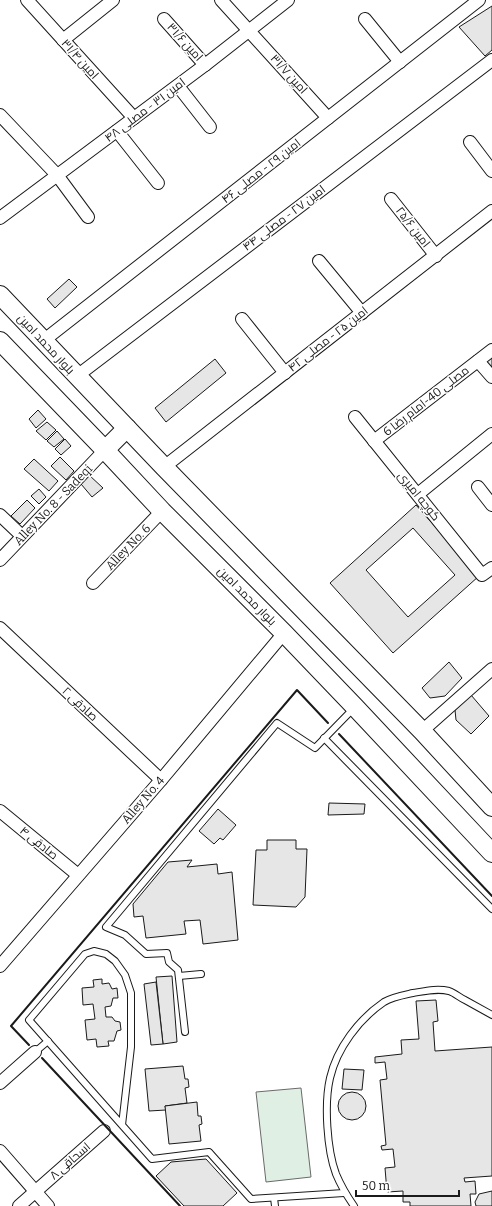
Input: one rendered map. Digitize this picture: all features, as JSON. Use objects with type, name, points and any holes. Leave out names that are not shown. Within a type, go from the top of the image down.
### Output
[{"type":"main road","name":"بلوار محمد امین","points":[[0,295],[164,467],[422,731],[492,807]]},
{"type":"main road","name":"بلوار محمد امین","points":[[0,341],[105,450],[162,512],[284,633],[492,853]]},
{"type":"main road","points":[[105,450],[127,428]]},
{"type":"street","name":"امین ۳۱/۴","points":[[27,0],[134,118]]},
{"type":"street","points":[[63,40],[112,0]]},
{"type":"street","name":"امین ۳۱/۷","points":[[221,0],[328,118]]},
{"type":"street","name":"امین ۳۱ - مصلی ۴۸","points":[[0,218],[178,86],[288,0]]},
{"type":"street","name":"امین ۲۹ - مصلی ۴۶","points":[[43,341],[479,0]]},
{"type":"street","name":"امین ۳۱/۶","points":[[164,19],[205,65]]},
{"type":"street","points":[[365,19],[400,62]]},
{"type":"street","name":"امین ۲۷ - مصلی ۴۴","points":[[77,376],[492,60]]},
{"type":"street","points":[[178,86],[210,127]]},
{"type":"street","points":[[0,114],[57,175],[88,217]]},
{"type":"street","points":[[117,131],[158,183]]},
{"type":"street","points":[[470,142],[492,171]]},
{"type":"street","name":"امین ۲۵/۶","points":[[391,199],[436,256]]},
{"type":"street","name":"امین ۲۵ - مصلی ۴۲","points":[[164,467],[492,211]]},
{"type":"street","points":[[319,261],[362,313]]},
{"type":"street","points":[[242,319],[285,373]]},
{"type":"street","name":"مصلی 40-امام رضا 6","points":[[374,441],[492,350]]},
{"type":"street","points":[[478,361],[492,378]]},
{"type":"street","name":"کوچه امیری","points":[[355,417],[418,494],[487,572]]},
{"type":"street","points":[[418,494],[492,434]]},
{"type":"street","name":"Alley No. 8 - Sadeqi","points":[[0,560],[105,450]]},
{"type":"street","points":[[478,487],[492,505]]},
{"type":"street","name":"Alley No. 6","points":[[93,583],[162,512]]},
{"type":"street","points":[[0,515],[22,536]]},
{"type":"street","name":"صادقی ۲","points":[[0,628],[161,780]]},
{"type":"street","name":"Alley No. 4","points":[[0,966],[161,780],[284,633]]},
{"type":"street","points":[[422,731],[492,669]]},
{"type":"street","name":"صادقی ۴","points":[[0,812],[78,875]]},
{"type":"street","points":[[0,1083],[35,1052]]},
{"type":"street","name":"اسحاقی ۸","points":[[19,1206],[104,1131]]},
{"type":"street","points":[[0,1150],[48,1206]]},
{"type":"lane","points":[[185,1032],[178,970],[169,962],[167,953],[146,954],[125,935],[106,927],[277,723],[315,748],[355,707]]},
{"type":"lane","points":[[324,738],[492,909]]},
{"type":"lane","points":[[122,1125],[131,1047],[131,993],[125,975],[115,961],[106,954],[94,951],[85,954],[29,1020],[152,1159],[209,1152],[251,1198],[274,1198],[344,1193]]},
{"type":"lane","points":[[179,976],[201,974]]},
{"type":"lane","points":[[354,1206],[344,1193],[336,1174],[328,1135],[327,1107],[330,1078],[339,1055],[352,1032],[368,1014],[385,1002],[406,994],[433,990],[450,991],[492,1015]]},
{"type":"lane","points":[[35,1052],[48,1041]]},
{"type":"lane","points":[[274,1198],[275,1206]]},
{"type":"green space","points":[[301,1088],[311,1177],[266,1182],[256,1092]]},
{"type":"building","points":[[492,6],[492,50],[485,56],[459,27]]},
{"type":"building","points":[[69,279],[77,287],[55,308],[47,299]]},
{"type":"building","points":[[492,351],[492,372],[481,359]]},
{"type":"building","points":[[215,359],[226,373],[166,422],[155,408]]},
{"type":"building","points":[[38,410],[46,419],[36,428],[29,419]]},
{"type":"building","points":[[47,422],[56,430],[46,440],[36,431]]},
{"type":"building","points":[[57,431],[64,439],[54,447],[47,441]]},
{"type":"building","points":[[65,439],[71,446],[61,455],[55,449]]},
{"type":"building","points":[[60,457],[74,471],[66,480],[51,466]]},
{"type":"building","points":[[34,459],[58,481],[49,491],[24,469]]},
{"type":"building","points":[[89,475],[103,488],[92,497],[81,484]]},
{"type":"building","points":[[39,489],[46,497],[39,504],[31,496]]},
{"type":"building","points":[[27,500],[35,508],[20,524],[11,516]]},
{"type":"building","points":[[416,505],[479,576],[393,653],[330,583]],"holes":[[[413,528],[455,575],[408,617],[366,570]]]},
{"type":"building","points":[[449,662],[462,678],[445,696],[430,698],[422,688]]},
{"type":"building","points":[[471,695],[489,716],[471,734],[456,720],[455,710]]},
{"type":"building","points":[[329,803],[365,804],[364,814],[328,815]]},
{"type":"building","points":[[218,809],[236,825],[223,840],[220,838],[214,844],[199,831]]},
{"type":"building","points":[[267,840],[296,840],[296,849],[307,849],[305,897],[296,907],[253,905],[256,850],[267,850]]},
{"type":"building","points":[[192,860],[187,867],[217,864],[218,874],[232,872],[238,940],[203,944],[200,920],[184,921],[186,934],[146,938],[143,916],[134,917],[133,904],[168,862]]},
{"type":"building","points":[[172,976],[177,1042],[163,1044],[156,977]]},
{"type":"building","points":[[102,979],[102,984],[109,983],[112,989],[117,988],[118,998],[113,998],[111,1006],[105,1007],[106,1017],[112,1017],[115,1021],[120,1022],[121,1030],[117,1031],[114,1041],[108,1041],[109,1046],[97,1047],[96,1039],[87,1040],[85,1020],[95,1019],[93,1004],[83,1005],[82,988],[94,987],[93,980]]},
{"type":"building","points":[[156,982],[163,1044],[151,1045],[144,984]]},
{"type":"building","points":[[436,1000],[438,1021],[433,1022],[435,1051],[492,1047],[492,1176],[464,1178],[465,1182],[475,1181],[476,1194],[470,1194],[471,1206],[410,1206],[410,1202],[403,1202],[403,1191],[387,1192],[385,1168],[395,1167],[393,1149],[382,1150],[381,1146],[386,1145],[380,1080],[387,1079],[385,1062],[375,1063],[375,1057],[402,1054],[401,1040],[419,1039],[416,1001]]},
{"type":"building","points":[[183,1066],[185,1079],[188,1079],[189,1087],[185,1088],[187,1103],[165,1106],[166,1110],[149,1111],[145,1069]]},
{"type":"building","points":[[344,1069],[364,1070],[362,1090],[342,1089]]},
{"type":"building","points":[[352,1092],[362,1096],[366,1106],[362,1116],[352,1120],[342,1116],[338,1106],[342,1096]]},
{"type":"building","points":[[197,1102],[198,1116],[201,1116],[202,1124],[199,1125],[201,1141],[169,1144],[165,1106]]},
{"type":"building","points":[[206,1159],[237,1193],[223,1206],[184,1206],[156,1176],[171,1162]]},
{"type":"building","points":[[492,1191],[492,1206],[476,1206],[475,1202],[479,1194]]},
{"type":"wall","points":[[29,1045],[11,1026],[297,690],[328,723]]},
{"type":"wall","points":[[339,734],[492,896]]},
{"type":"wall","points":[[42,1058],[180,1206]]}]
